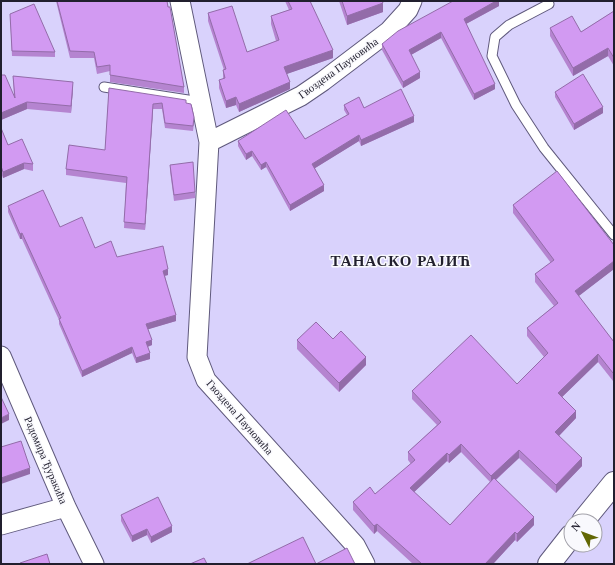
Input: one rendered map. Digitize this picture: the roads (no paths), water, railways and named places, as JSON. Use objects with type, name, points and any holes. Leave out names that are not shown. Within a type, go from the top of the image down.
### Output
[{"type":"main road","points":[[590,513],[614,483]]},
{"type":"main road","points":[[549,564],[563,546]]},
{"type":"street","name":"Гвоздена Пауновића","points":[[180,1],[209,142],[197,357],[206,380],[355,545],[365,564]]},
{"type":"street","name":"Гвоздена Пауновића","points":[[209,142],[301,96],[323,81],[389,31],[408,10],[412,1]]},
{"type":"street","name":"Радомира Ђуракића","points":[[1,356],[66,507],[94,564]]},
{"type":"street","points":[[1,525],[66,507]]},
{"type":"lane","points":[[548,4],[509,25],[495,37],[492,56],[516,106],[544,148],[614,235]]},
{"type":"lane","points":[[104,88],[201,102]]},
{"type":"district","name":"ТАНАСКО РАЈИЋ","points":[[401,261]]}]
